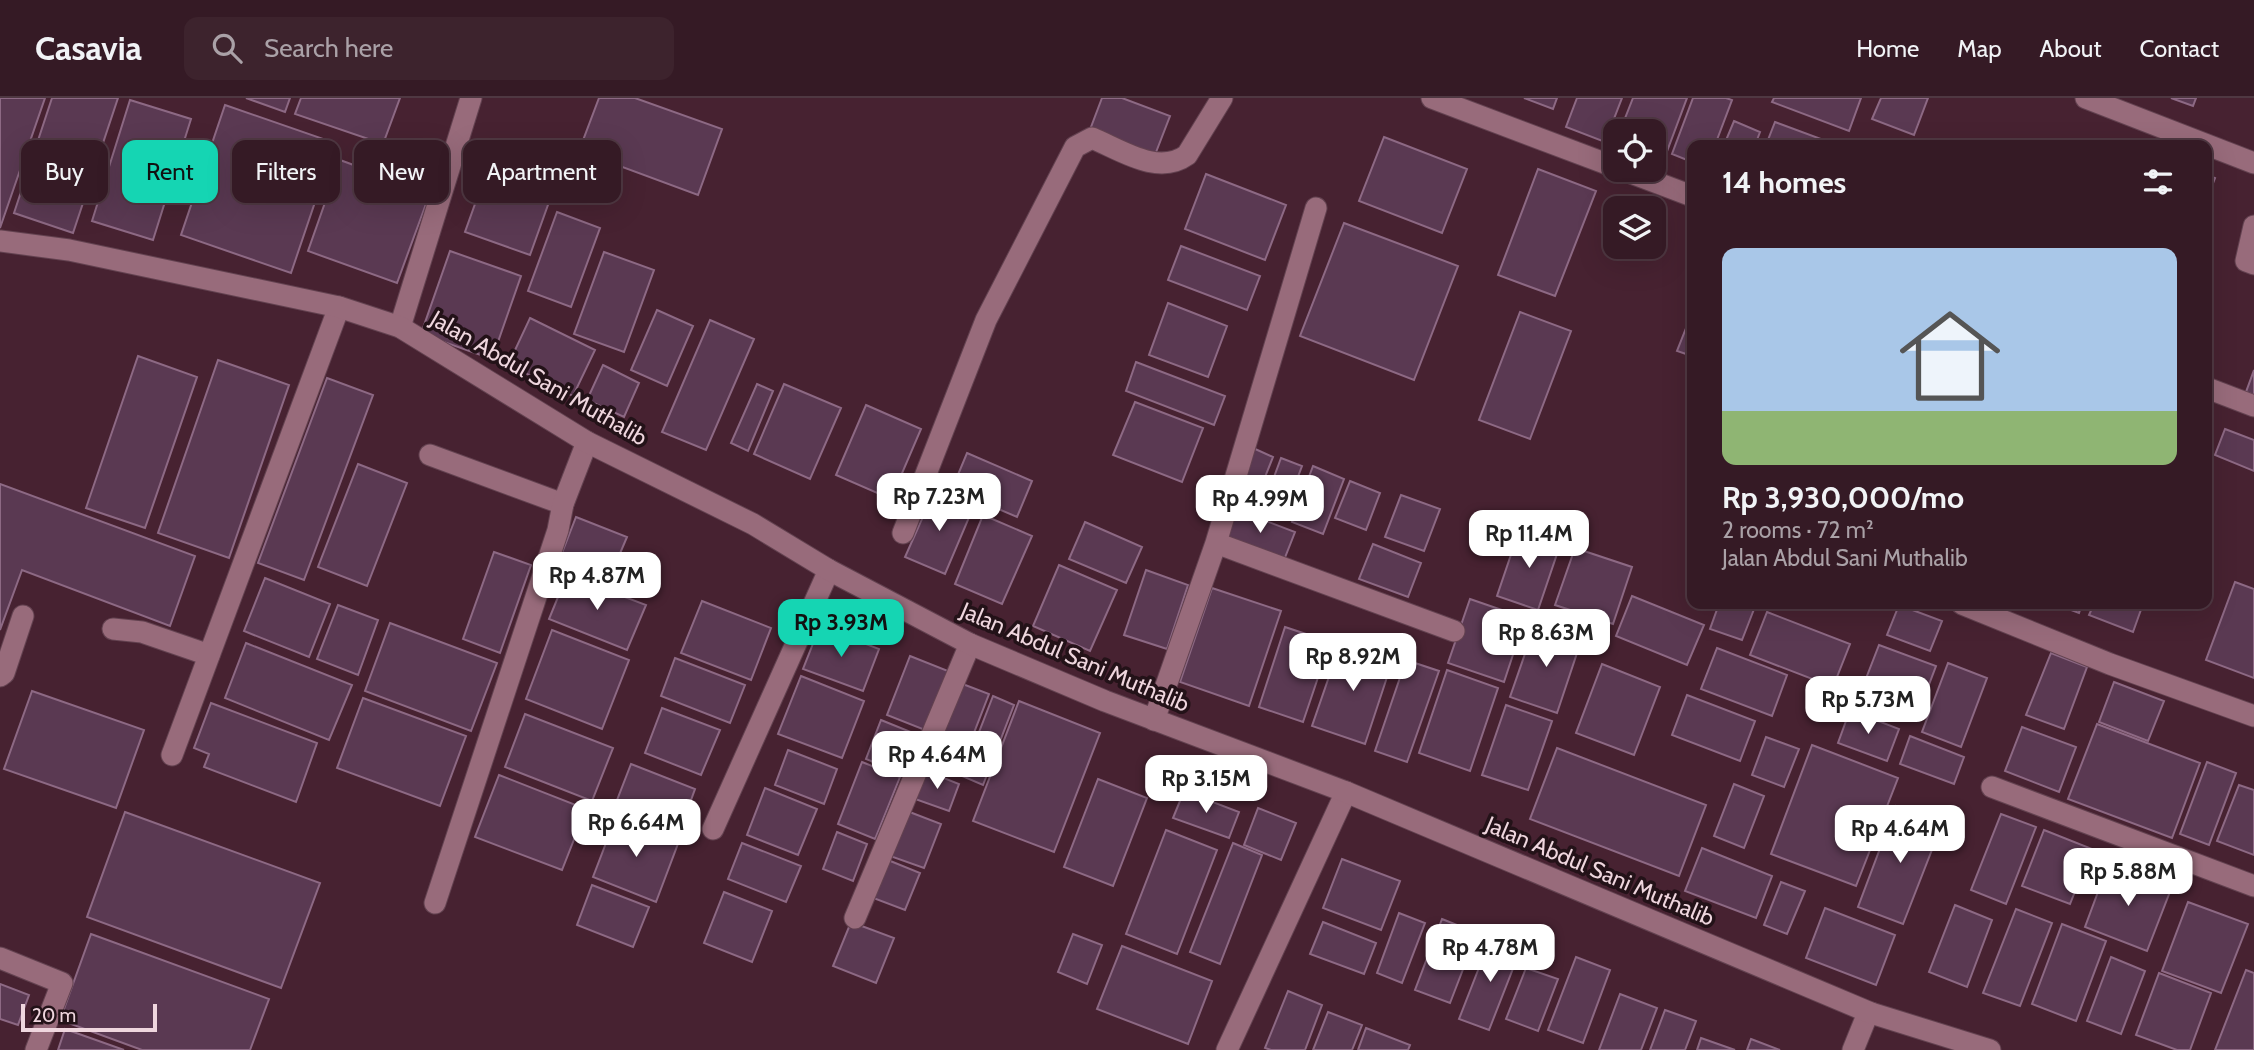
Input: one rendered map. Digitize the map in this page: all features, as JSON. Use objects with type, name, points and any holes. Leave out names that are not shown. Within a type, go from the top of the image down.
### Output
[{"type":"street","points":[[904,533],[986,320],[1076,147],[1092,138],[1154,163],[1166,164],[1181,159],[1188,155],[1222,98]]},
{"type":"street","points":[[1432,98],[1603,162]]},
{"type":"street","points":[[2086,98],[2195,140]]},
{"type":"street","points":[[400,327],[467,99]]},
{"type":"street","points":[[2212,147],[2254,163]]},
{"type":"street","points":[[1655,182],[1687,194]]},
{"type":"street","points":[[1154,720],[1216,543],[1316,208]]},
{"type":"street","points":[[2250,262],[2254,226]]},
{"type":"street","name":"Jalan Abdul Sani Muthalib","points":[[0,241],[68,250],[339,307],[400,327],[587,442],[753,524],[829,570],[970,644],[1154,720],[1346,792],[1871,1013],[1990,1050]]},
{"type":"street","points":[[172,755],[339,307]]},
{"type":"street","points":[[2212,390],[2254,406]]},
{"type":"street","points":[[435,902],[558,530],[563,504],[587,442]]},
{"type":"street","points":[[429,455],[563,504]]},
{"type":"street","points":[[1216,543],[1454,631]]},
{"type":"street","points":[[713,829],[829,570]]},
{"type":"street","points":[[1974,609],[2110,664],[2254,716]]},
{"type":"street","points":[[0,676],[4,673],[23,616]]},
{"type":"street","points":[[113,629],[142,632],[209,655]]},
{"type":"street","points":[[855,918],[970,644]]},
{"type":"street","points":[[1992,787],[2254,886]]},
{"type":"street","points":[[1227,1050],[1346,792]]},
{"type":"street","points":[[0,958],[62,983],[36,1050]]},
{"type":"street","points":[[1853,1050],[1868,1013],[1871,1013]]},
{"type":"building","points":[[0,98],[45,98],[30,140],[21,140],[21,167],[0,228]]},
{"type":"building","points":[[52,98],[118,98],[104,140],[38,140]]},
{"type":"building","points":[[246,98],[290,98],[285,112]]},
{"type":"building","points":[[301,98],[400,98],[384,140],[371,140],[295,114]]},
{"type":"building","points":[[599,98],[635,98],[722,129],[698,195],[621,167],[621,140],[583,140]]},
{"type":"building","points":[[1102,98],[1122,98],[1170,116],[1153,160],[1088,135]]},
{"type":"building","points":[[1524,98],[1557,98],[1553,109]]},
{"type":"building","points":[[1577,98],[1622,98],[1614,119],[1603,119],[1603,141],[1566,127]]},
{"type":"building","points":[[1633,98],[1687,98],[1666,154],[1666,119],[1625,119]]},
{"type":"building","points":[[1693,98],[1732,100],[1717,140],[1687,140],[1687,160],[1672,154]]},
{"type":"building","points":[[1774,98],[1861,98],[1849,131],[1772,102]]},
{"type":"building","points":[[1881,98],[1928,98],[1914,135],[1872,119]]},
{"type":"building","points":[[2171,98],[2196,98],[2193,106]]},
{"type":"building","points":[[130,100],[191,119],[184,140],[122,140],[122,203],[165,203],[153,240],[92,221],[98,203],[108,203],[108,170]]},
{"type":"building","points":[[225,105],[326,140],[232,140],[232,203],[315,203],[291,273],[181,235],[192,203],[218,203],[218,140],[213,140]]},
{"type":"building","points":[[1734,121],[1760,132],[1757,140],[1726,140]]},
{"type":"building","points":[[1775,122],[1821,139],[1820,140],[1768,140]]},
{"type":"building","points":[[1384,137],[1467,169],[1442,233],[1359,201]]},
{"type":"building","points":[[340,160],[354,165],[354,203],[426,203],[397,283],[308,251],[325,203],[340,203]]},
{"type":"building","points":[[1538,169],[1596,191],[1555,296],[1498,275]]},
{"type":"building","points":[[1206,174],[1286,205],[1265,260],[1185,229]]},
{"type":"building","points":[[21,192],[21,203],[83,203],[73,233],[14,213]]},
{"type":"building","points":[[475,203],[549,203],[530,255],[465,232]]},
{"type":"building","points":[[557,212],[600,228],[571,307],[528,291]]},
{"type":"building","points":[[1344,223],[1458,266],[1414,380],[1300,336]]},
{"type":"building","points":[[1181,246],[1260,276],[1247,310],[1168,280]]},
{"type":"building","points":[[450,251],[521,276],[492,359],[421,334]]},
{"type":"building","points":[[604,252],[654,270],[624,352],[574,334]]},
{"type":"building","points":[[1168,303],[1227,326],[1208,377],[1149,355]]},
{"type":"building","points":[[657,310],[693,326],[667,386],[631,370]]},
{"type":"building","points":[[1520,312],[1571,331],[1530,439],[1479,420]]},
{"type":"building","points":[[530,318],[595,350],[573,396],[508,365]]},
{"type":"building","points":[[710,320],[754,339],[706,450],[662,432]]},
{"type":"building","points":[[1687,326],[1687,354],[1677,351]]},
{"type":"building","points":[[138,356],[197,377],[145,528],[86,508]]},
{"type":"building","points":[[218,360],[289,385],[229,558],[158,533]]},
{"type":"building","points":[[1136,362],[1225,396],[1214,425],[1126,391]]},
{"type":"building","points":[[603,365],[639,383],[624,417],[587,400]]},
{"type":"building","points":[[2254,370],[2254,395],[2246,392]]},
{"type":"building","points":[[327,378],[373,395],[304,580],[258,563]]},
{"type":"building","points":[[757,384],[773,391],[748,451],[731,443]]},
{"type":"building","points":[[784,384],[841,408],[810,479],[754,454]]},
{"type":"building","points":[[1135,402],[1203,428],[1182,482],[1113,455]]},
{"type":"building","points":[[866,405],[921,429],[891,499],[836,475]]},
{"type":"building","points":[[2225,429],[2254,440],[2254,471],[2215,455]]},
{"type":"building","points":[[1253,448],[1273,457],[1257,497],[1237,489]]},
{"type":"building","points":[[967,453],[1032,481],[1017,517],[952,489]]},
{"type":"building","points":[[1281,458],[1302,466],[1288,503],[1267,496]]},
{"type":"building","points":[[358,464],[407,483],[367,586],[318,567]]},
{"type":"building","points":[[1313,466],[1344,479],[1323,534],[1292,522]]},
{"type":"building","points":[[1350,481],[1380,493],[1366,530],[1335,518]]},
{"type":"building","points":[[0,484],[195,556],[170,626],[22,570],[0,630]]},
{"type":"building","points":[[934,492],[973,508],[945,574],[905,557]]},
{"type":"building","points":[[1401,495],[1440,509],[1424,551],[1385,537]]},
{"type":"building","points":[[1237,510],[1295,532],[1284,560],[1226,538]]},
{"type":"building","points":[[983,515],[1032,536],[1002,604],[955,584]]},
{"type":"building","points":[[576,517],[627,537],[610,577],[560,558]]},
{"type":"building","points":[[1085,522],[1142,547],[1126,583],[1069,559]]},
{"type":"building","points":[[1519,531],[1560,545],[1538,610],[1497,596]]},
{"type":"building","points":[[1373,544],[1421,563],[1408,597],[1359,579]]},
{"type":"building","points":[[1575,548],[1632,567],[1613,624],[1555,605]]},
{"type":"building","points":[[494,552],[531,565],[500,653],[463,639]]},
{"type":"building","points":[[1059,565],[1117,590],[1090,651],[1033,626]]},
{"type":"building","points":[[1146,570],[1188,585],[1167,649],[1124,635]]},
{"type":"building","points":[[567,575],[646,605],[627,650],[549,619]]},
{"type":"building","points":[[265,578],[330,604],[309,657],[244,631]]},
{"type":"building","points":[[2235,582],[2254,589],[2254,678],[2206,660]]},
{"type":"building","points":[[1212,588],[1281,611],[1249,706],[1180,682]]},
{"type":"building","points":[[1632,596],[1704,625],[1687,665],[1616,636]]},
{"type":"building","points":[[1470,599],[1525,618],[1504,682],[1448,663]]},
{"type":"building","points":[[702,601],[771,628],[751,680],[681,653]]},
{"type":"building","points":[[338,605],[378,620],[358,675],[317,659]]},
{"type":"building","points":[[1717,609],[1754,609],[1742,640],[1710,629]]},
{"type":"building","points":[[1897,609],[1910,609],[1942,621],[1930,651],[1887,635]]},
{"type":"building","points":[[2092,609],[2141,609],[2133,632],[2089,615]]},
{"type":"building","points":[[1767,612],[1850,644],[1833,687],[1750,655]]},
{"type":"building","points":[[390,623],[497,663],[471,731],[365,691]]},
{"type":"building","points":[[1535,625],[1581,641],[1557,713],[1510,697]]},
{"type":"building","points":[[820,626],[879,649],[863,691],[803,669]]},
{"type":"building","points":[[1285,627],[1330,642],[1303,722],[1259,707]]},
{"type":"building","points":[[552,630],[629,660],[602,729],[526,699]]},
{"type":"building","points":[[1341,642],[1393,659],[1365,744],[1312,726]]},
{"type":"building","points":[[246,643],[352,685],[329,740],[225,698]]},
{"type":"building","points":[[1879,645],[1936,666],[1917,716],[1860,694]]},
{"type":"building","points":[[1717,648],[1787,675],[1772,716],[1701,689]]},
{"type":"building","points":[[2051,653],[2087,667],[2064,729],[2026,715]]},
{"type":"building","points":[[910,656],[953,673],[930,732],[887,715]]},
{"type":"building","points":[[675,658],[745,685],[730,723],[661,696]]},
{"type":"building","points":[[1406,660],[1439,671],[1407,762],[1375,751]]},
{"type":"building","points":[[1948,663],[1987,678],[1961,747],[1922,732]]},
{"type":"building","points":[[1602,664],[1660,687],[1634,755],[1576,733]]},
{"type":"building","points":[[1447,670],[1498,688],[1470,771],[1419,753]]},
{"type":"building","points":[[801,676],[864,701],[842,758],[778,734]]},
{"type":"building","points":[[2114,682],[2164,701],[2148,741],[2099,722]]},
{"type":"building","points":[[960,683],[989,694],[958,774],[928,762]]},
{"type":"building","points":[[32,691],[144,730],[116,808],[4,769]]},
{"type":"building","points":[[1687,695],[1755,721],[1740,761],[1672,735]]},
{"type":"building","points":[[993,696],[1014,705],[983,785],[962,776]]},
{"type":"building","points":[[363,698],[466,736],[440,806],[337,768]]},
{"type":"building","points":[[1019,701],[1100,733],[1054,852],[973,821]]},
{"type":"building","points":[[211,703],[317,743],[296,802],[204,767],[209,754],[194,748]]},
{"type":"building","points":[[1506,705],[1552,721],[1528,790],[1482,775]]},
{"type":"building","points":[[662,708],[720,730],[701,775],[645,753]]},
{"type":"building","points":[[1850,710],[1899,729],[1887,761],[1838,743]]},
{"type":"building","points":[[525,714],[613,748],[592,801],[505,767]]},
{"type":"building","points":[[881,720],[923,737],[908,776],[866,759]]},
{"type":"building","points":[[2097,724],[2200,763],[2172,838],[2068,799]]},
{"type":"building","points":[[2022,727],[2076,747],[2059,792],[2005,771]]},
{"type":"building","points":[[1910,736],[1964,757],[1954,784],[1900,764]]},
{"type":"building","points":[[1766,737],[1799,749],[1784,787],[1752,775]]},
{"type":"building","points":[[1812,745],[1898,778],[1856,886],[1771,854]]},
{"type":"building","points":[[1557,748],[1706,805],[1679,876],[1530,819]]},
{"type":"building","points":[[788,750],[837,769],[824,804],[775,785]]},
{"type":"building","points":[[862,762],[900,777],[875,839],[838,824]]},
{"type":"building","points":[[2207,762],[2236,773],[2209,845],[2180,834]]},
{"type":"building","points":[[631,764],[695,789],[679,833],[614,808]]},
{"type":"building","points":[[926,771],[959,784],[949,811],[915,799]]},
{"type":"building","points":[[499,775],[586,809],[562,870],[475,837]]},
{"type":"building","points":[[1098,779],[1147,798],[1113,886],[1064,867]]},
{"type":"building","points":[[1734,784],[1764,796],[1744,848],[1714,836]]},
{"type":"building","points":[[2239,785],[2254,790],[2254,855],[2217,841]]},
{"type":"building","points":[[765,788],[817,809],[798,855],[747,835]]},
{"type":"building","points":[[1184,791],[1239,812],[1229,838],[1173,818]]},
{"type":"building","points":[[1896,806],[1942,824],[1903,924],[1858,907]]},
{"type":"building","points":[[1258,808],[1296,823],[1281,860],[1244,845]]},
{"type":"building","points":[[907,811],[941,824],[924,868],[890,856]]},
{"type":"building","points":[[125,812],[320,883],[281,988],[87,917]]},
{"type":"building","points":[[2001,814],[2036,827],[2006,904],[1971,890]]},
{"type":"building","points":[[616,817],[679,841],[656,902],[593,877]]},
{"type":"building","points":[[1166,830],[1217,850],[1177,954],[1126,934]]},
{"type":"building","points":[[2044,830],[2092,849],[2070,904],[2022,886]]},
{"type":"building","points":[[837,832],[867,844],[853,881],[823,869]]},
{"type":"building","points":[[742,843],[801,866],[786,902],[728,879]]},
{"type":"building","points":[[1233,843],[1262,855],[1220,964],[1190,952]]},
{"type":"building","points":[[1702,848],[1772,876],[1756,918],[1685,891]]},
{"type":"building","points":[[883,858],[920,873],[905,910],[868,896]]},
{"type":"building","points":[[1342,859],[1400,881],[1381,930],[1323,908]]},
{"type":"building","points":[[2108,865],[2171,889],[2147,951],[2085,927]]},
{"type":"building","points":[[1781,882],[1805,891],[1787,934],[1764,925]]},
{"type":"building","points":[[592,885],[649,907],[633,947],[577,925]]},
{"type":"building","points":[[724,892],[772,911],[752,962],[704,943]]},
{"type":"building","points":[[2188,902],[2248,924],[2221,993],[2162,971]]},
{"type":"building","points":[[1955,905],[1992,920],[1967,987],[1929,972]]},
{"type":"building","points":[[1825,908],[1895,935],[1876,985],[1806,958]]},
{"type":"building","points":[[2016,909],[2052,923],[2020,1006],[1983,993]]},
{"type":"building","points":[[1399,913],[1425,923],[1402,983],[1377,973]]},
{"type":"building","points":[[1442,919],[1477,933],[1450,1003],[1415,990]]},
{"type":"building","points":[[851,922],[894,938],[876,983],[833,966]]},
{"type":"building","points":[[1323,922],[1376,943],[1364,974],[1310,954]]},
{"type":"building","points":[[2062,924],[2106,941],[2076,1021],[2032,1004]]},
{"type":"building","points":[[91,934],[269,999],[250,1050],[142,1050],[60,1020]]},
{"type":"building","points":[[1073,934],[1102,945],[1087,984],[1058,972]]},
{"type":"building","points":[[1491,937],[1521,948],[1489,1030],[1459,1019]]},
{"type":"building","points":[[1122,946],[1212,981],[1188,1044],[1097,1009]]},
{"type":"building","points":[[1576,957],[1610,970],[1583,1043],[1548,1030]]},
{"type":"building","points":[[2111,957],[2145,971],[2121,1034],[2087,1021]]},
{"type":"building","points":[[1526,968],[1558,979],[1538,1031],[1506,1019]]},
{"type":"building","points":[[2246,970],[2254,973],[2254,1050],[2215,1050]]},
{"type":"building","points":[[2159,973],[2211,993],[2190,1050],[2177,1050],[2136,1035]]},
{"type":"building","points":[[0,984],[29,995],[18,1025],[0,1019]]},
{"type":"building","points":[[1288,991],[1322,1005],[1305,1050],[1265,1048]]},
{"type":"building","points":[[1620,994],[1657,1008],[1641,1050],[1599,1050]]},
{"type":"building","points":[[1665,1010],[1696,1021],[1685,1050],[1650,1050]]},
{"type":"building","points":[[1328,1012],[1362,1025],[1352,1050],[1313,1050]]},
{"type":"building","points":[[1366,1028],[1410,1045],[1408,1050],[1358,1050]]},
{"type":"building","points":[[65,1029],[124,1050],[58,1050]]},
{"type":"building","points":[[1701,1038],[1735,1050],[1697,1050]]},
{"type":"building","points":[[1751,1039],[1780,1050],[1747,1050]]}]
